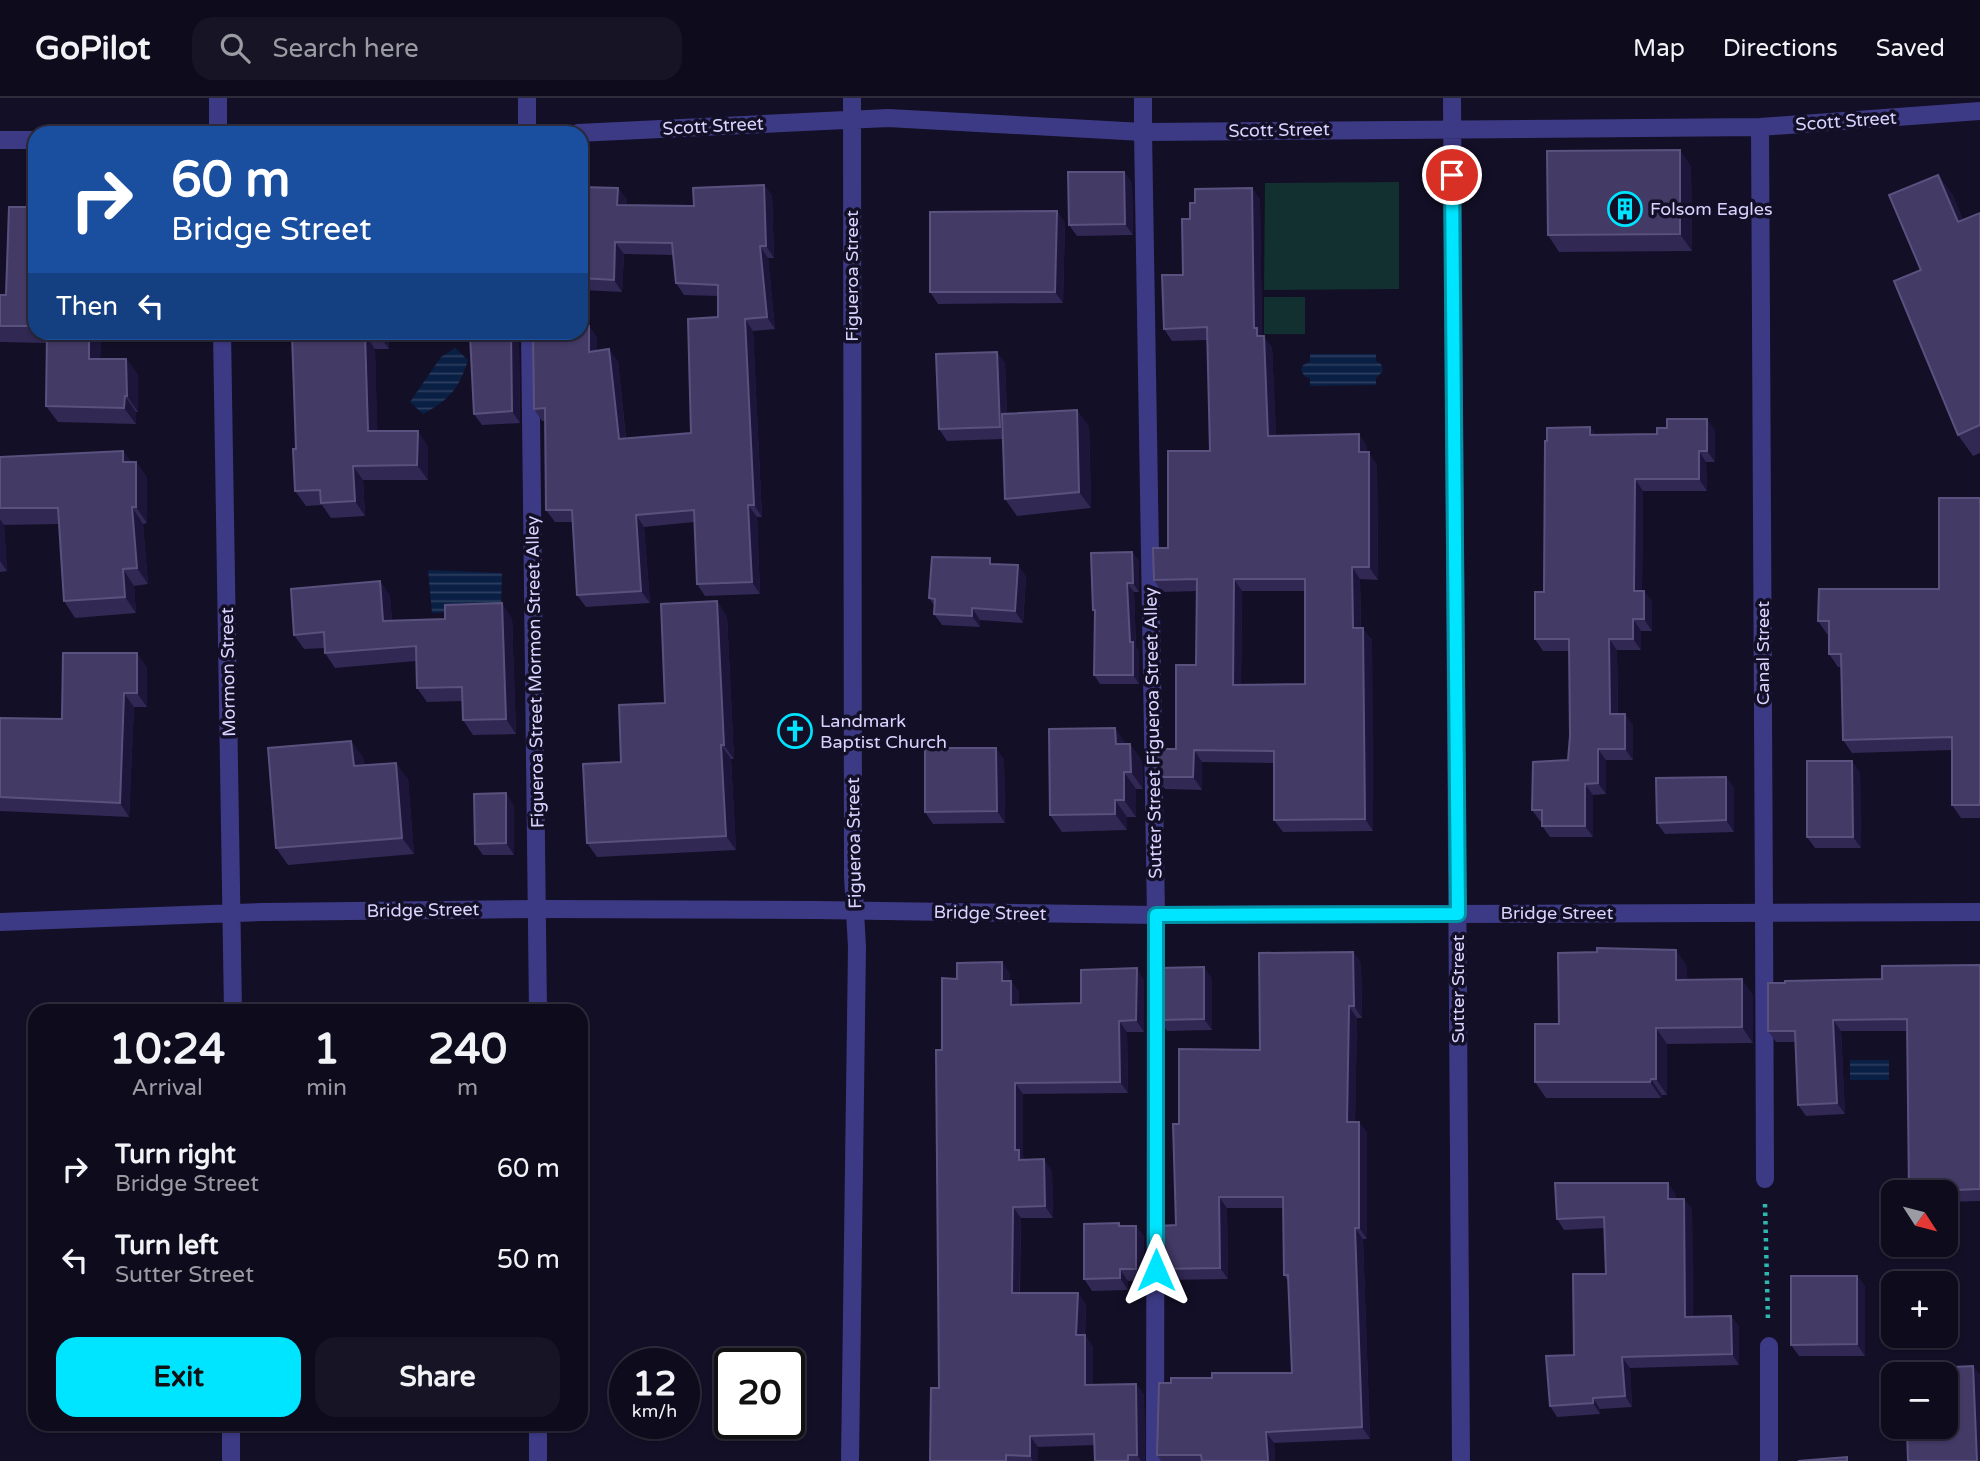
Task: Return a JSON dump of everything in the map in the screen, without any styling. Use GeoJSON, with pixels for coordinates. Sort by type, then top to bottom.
{"type":"FeatureCollection","features":[{"type":"Feature","properties":{"kind":"street"},"geometry":{"type":"LineString","coordinates":[[218,98],[218,126]]}},
{"type":"Feature","properties":{"kind":"street"},"geometry":{"type":"LineString","coordinates":[[527,98],[527,126]]}},
{"type":"Feature","properties":{"kind":"street","name":"Figueroa Street"},"geometry":{"type":"LineString","coordinates":[[850,1461],[857,947],[854,912],[852,98]]}},
{"type":"Feature","properties":{"kind":"street","name":"Sutter Street Figueroa Street Alley"},"geometry":{"type":"LineString","coordinates":[[1143,98],[1156,915],[1155,1461]]}},
{"type":"Feature","properties":{"kind":"street","name":"Sutter Street"},"geometry":{"type":"LineString","coordinates":[[1452,98],[1461,1461]]}},
{"type":"Feature","properties":{"kind":"street","name":"Scott Street"},"geometry":{"type":"LineString","coordinates":[[588,132],[888,118],[1143,132],[1760,127],[1980,111]]}},
{"type":"Feature","properties":{"kind":"street","name":"Canal Street"},"geometry":{"type":"LineString","coordinates":[[1760,127],[1765,1180]]}},
{"type":"Feature","properties":{"kind":"street"},"geometry":{"type":"LineString","coordinates":[[0,140],[28,140]]}},
{"type":"Feature","properties":{"kind":"street","name":"Mormon Street"},"geometry":{"type":"LineString","coordinates":[[222,340],[233,1004]]}},
{"type":"Feature","properties":{"kind":"street","name":"Figueroa Street Mormon Street Alley"},"geometry":{"type":"LineString","coordinates":[[530,340],[538,1004]]}},
{"type":"Feature","properties":{"kind":"street","name":"Bridge Street"},"geometry":{"type":"LineString","coordinates":[[0,922],[233,913],[538,909],[1156,915],[1980,912]]}},
{"type":"Feature","properties":{"kind":"street"},"geometry":{"type":"LineString","coordinates":[[1769,1346],[1769,1461]]}},
{"type":"Feature","properties":{"kind":"street"},"geometry":{"type":"LineString","coordinates":[[230,1461],[231,1431]]}},
{"type":"Feature","properties":{"kind":"street"},"geometry":{"type":"LineString","coordinates":[[538,1431],[538,1461]]}},
{"type":"Feature","properties":{"kind":"path"},"geometry":{"type":"LineString","coordinates":[[1765,1180],[1769,1346]]}},
{"type":"Feature","properties":{"kind":"green space"},"geometry":{"type":"Polygon","coordinates":[[[1399,182],[1399,289],[1264,290],[1265,183],[1399,182]]]}},
{"type":"Feature","properties":{"kind":"green space"},"geometry":{"type":"Polygon","coordinates":[[[1264,297],[1305,297],[1305,334],[1264,334],[1264,297]]]}},
{"type":"Feature","properties":{"kind":"water"},"geometry":{"type":"Polygon","coordinates":[[[455,348],[468,360],[461,379],[452,393],[423,414],[410,402],[441,357],[455,348]]]}},
{"type":"Feature","properties":{"kind":"water"},"geometry":{"type":"Polygon","coordinates":[[[1310,354],[1376,354],[1376,361],[1381,364],[1383,371],[1376,378],[1376,385],[1310,386],[1310,378],[1305,377],[1301,370],[1303,365],[1310,362],[1310,354]]]}},
{"type":"Feature","properties":{"kind":"water"},"geometry":{"type":"Polygon","coordinates":[[[428,570],[502,573],[501,609],[432,613],[428,570]]]}},
{"type":"Feature","properties":{"kind":"water"},"geometry":{"type":"Polygon","coordinates":[[[1850,1060],[1889,1060],[1889,1080],[1850,1080],[1850,1060]]]}},
{"type":"Feature","properties":{"kind":"building","name":"Folsom Eagles"},"geometry":{"type":"Polygon","coordinates":[[[1680,150],[1680,234],[1548,235],[1547,151],[1680,150]]]}},
{"type":"Feature","properties":{"kind":"building"},"geometry":{"type":"Polygon","coordinates":[[[1068,172],[1124,172],[1125,224],[1069,225],[1068,172]]]}},
{"type":"Feature","properties":{"kind":"building"},"geometry":{"type":"Polygon","coordinates":[[[1938,175],[1958,222],[1980,213],[1980,425],[1958,435],[1894,281],[1921,270],[1889,195],[1938,175]]]}},
{"type":"Feature","properties":{"kind":"building"},"geometry":{"type":"Polygon","coordinates":[[[764,185],[766,246],[760,246],[767,317],[745,319],[754,505],[748,505],[752,582],[697,584],[694,510],[636,515],[641,591],[577,595],[572,510],[546,510],[545,408],[534,409],[533,340],[588,340],[589,326],[589,352],[609,349],[619,439],[691,433],[688,319],[718,317],[718,285],[676,283],[672,243],[615,242],[614,280],[588,278],[588,187],[618,188],[617,205],[694,206],[693,188],[764,185]]]}},
{"type":"Feature","properties":{"kind":"building"},"geometry":{"type":"Polygon","coordinates":[[[1252,188],[1254,328],[1257,328],[1257,336],[1264,336],[1268,436],[1359,434],[1359,452],[1369,452],[1369,567],[1352,567],[1353,628],[1363,628],[1365,819],[1274,820],[1274,751],[1194,750],[1193,777],[1157,777],[1156,749],[1176,749],[1176,665],[1196,665],[1197,579],[1154,580],[1153,548],[1168,548],[1168,451],[1210,451],[1207,327],[1164,329],[1162,275],[1183,275],[1182,219],[1190,219],[1190,203],[1195,203],[1195,189],[1252,188]],[[1234,579],[1233,685],[1305,684],[1305,579],[1234,579]]]}},
{"type":"Feature","properties":{"kind":"building"},"geometry":{"type":"Polygon","coordinates":[[[9,207],[28,207],[28,326],[0,326],[0,295],[6,295],[9,207]]]}},
{"type":"Feature","properties":{"kind":"building"},"geometry":{"type":"Polygon","coordinates":[[[1057,211],[1055,292],[930,292],[930,212],[1057,211]]]}},
{"type":"Feature","properties":{"kind":"building"},"geometry":{"type":"Polygon","coordinates":[[[47,340],[89,340],[89,359],[126,359],[127,396],[124,408],[46,406],[47,340]]]}},
{"type":"Feature","properties":{"kind":"building"},"geometry":{"type":"Polygon","coordinates":[[[292,340],[365,340],[368,431],[418,431],[417,465],[353,466],[355,501],[321,503],[320,490],[295,491],[293,449],[296,449],[292,340]]]}},
{"type":"Feature","properties":{"kind":"building"},"geometry":{"type":"Polygon","coordinates":[[[470,340],[511,340],[512,411],[474,414],[470,340]]]}},
{"type":"Feature","properties":{"kind":"building"},"geometry":{"type":"Polygon","coordinates":[[[997,352],[1000,427],[939,429],[936,354],[997,352]]]}},
{"type":"Feature","properties":{"kind":"building"},"geometry":{"type":"Polygon","coordinates":[[[1077,410],[1079,492],[1005,499],[1002,414],[1077,410]]]}},
{"type":"Feature","properties":{"kind":"building"},"geometry":{"type":"Polygon","coordinates":[[[1667,419],[1707,419],[1707,451],[1699,451],[1699,479],[1635,479],[1634,591],[1644,591],[1644,619],[1633,619],[1633,639],[1609,639],[1610,714],[1625,714],[1625,749],[1598,749],[1598,783],[1585,784],[1585,826],[1542,826],[1542,810],[1532,810],[1533,762],[1568,760],[1570,736],[1569,639],[1535,639],[1535,592],[1544,592],[1547,428],[1590,427],[1590,435],[1657,434],[1657,428],[1667,428],[1667,419]]]}},
{"type":"Feature","properties":{"kind":"building"},"geometry":{"type":"Polygon","coordinates":[[[123,451],[123,462],[136,462],[136,507],[132,507],[137,568],[123,569],[125,597],[64,601],[58,508],[0,508],[0,457],[123,451]]]}},
{"type":"Feature","properties":{"kind":"building"},"geometry":{"type":"Polygon","coordinates":[[[1939,498],[1980,498],[1980,805],[1952,805],[1952,737],[1843,740],[1841,654],[1829,654],[1829,621],[1818,621],[1819,589],[1939,589],[1939,498]]]}},
{"type":"Feature","properties":{"kind":"building"},"geometry":{"type":"Polygon","coordinates":[[[1132,552],[1133,583],[1127,583],[1130,642],[1133,642],[1133,675],[1094,675],[1095,610],[1091,553],[1132,552]]]}},
{"type":"Feature","properties":{"kind":"building"},"geometry":{"type":"Polygon","coordinates":[[[932,557],[990,558],[990,564],[1018,565],[1015,611],[972,608],[972,616],[934,614],[935,599],[929,598],[932,557]]]}},
{"type":"Feature","properties":{"kind":"building"},"geometry":{"type":"Polygon","coordinates":[[[380,581],[383,621],[445,619],[445,605],[502,603],[506,719],[463,720],[462,687],[417,688],[416,646],[325,653],[324,632],[294,635],[291,589],[380,581]]]}},
{"type":"Feature","properties":{"kind":"building"},"geometry":{"type":"Polygon","coordinates":[[[717,601],[726,836],[587,843],[583,764],[621,762],[619,705],[665,703],[661,604],[717,601]]]}},
{"type":"Feature","properties":{"kind":"building"},"geometry":{"type":"Polygon","coordinates":[[[63,653],[137,653],[137,693],[124,693],[120,803],[0,797],[0,718],[62,719],[63,653]]]}},
{"type":"Feature","properties":{"kind":"building"},"geometry":{"type":"Polygon","coordinates":[[[1115,728],[1116,744],[1130,744],[1131,772],[1124,772],[1124,800],[1115,800],[1115,814],[1050,815],[1049,729],[1115,728]]]}},
{"type":"Feature","properties":{"kind":"building"},"geometry":{"type":"Polygon","coordinates":[[[351,741],[354,766],[396,763],[402,838],[276,848],[268,748],[351,741]]]}},
{"type":"Feature","properties":{"kind":"building"},"geometry":{"type":"Polygon","coordinates":[[[925,748],[996,748],[997,811],[925,812],[925,748]]]}},
{"type":"Feature","properties":{"kind":"building"},"geometry":{"type":"Polygon","coordinates":[[[1807,761],[1852,761],[1853,837],[1807,837],[1807,761]]]}},
{"type":"Feature","properties":{"kind":"building"},"geometry":{"type":"Polygon","coordinates":[[[1726,777],[1726,820],[1657,823],[1656,778],[1726,777]]]}},
{"type":"Feature","properties":{"kind":"building"},"geometry":{"type":"Polygon","coordinates":[[[506,793],[506,843],[475,844],[474,794],[506,793]]]}},
{"type":"Feature","properties":{"kind":"building"},"geometry":{"type":"Polygon","coordinates":[[[1597,948],[1676,950],[1676,980],[1742,979],[1742,1027],[1656,1028],[1656,1079],[1651,1079],[1650,1082],[1535,1082],[1535,1024],[1559,1024],[1558,953],[1597,952],[1597,948]]]}},
{"type":"Feature","properties":{"kind":"building"},"geometry":{"type":"Polygon","coordinates":[[[1353,952],[1354,1006],[1349,1006],[1347,1122],[1359,1122],[1359,1228],[1355,1228],[1362,1427],[1266,1432],[1268,1461],[1202,1461],[1201,1455],[1157,1455],[1159,1383],[1171,1383],[1171,1378],[1212,1378],[1212,1373],[1292,1373],[1288,1275],[1284,1275],[1283,1197],[1219,1197],[1220,1268],[1159,1269],[1159,1226],[1176,1225],[1173,1124],[1179,1124],[1179,1049],[1260,1050],[1259,953],[1353,952]]]}},
{"type":"Feature","properties":{"kind":"building"},"geometry":{"type":"Polygon","coordinates":[[[1002,962],[1002,981],[1011,981],[1011,1005],[1081,1003],[1081,970],[1137,968],[1136,1020],[1119,1021],[1120,1082],[1015,1083],[1015,1150],[1019,1150],[1019,1160],[1044,1159],[1045,1206],[1013,1207],[1012,1293],[1078,1293],[1076,1335],[1085,1335],[1085,1385],[1136,1384],[1137,1455],[1128,1455],[1128,1461],[1095,1461],[1094,1434],[1030,1436],[1030,1456],[1006,1455],[1006,1461],[930,1461],[931,1388],[939,1388],[936,1050],[942,1050],[942,978],[957,979],[957,963],[1002,962]]]}},
{"type":"Feature","properties":{"kind":"building"},"geometry":{"type":"Polygon","coordinates":[[[1980,965],[1980,1189],[1958,1190],[1958,1180],[1909,1180],[1907,1019],[1833,1020],[1837,1103],[1798,1105],[1795,1031],[1768,1031],[1768,983],[1882,979],[1882,966],[1980,965]]]}},
{"type":"Feature","properties":{"kind":"building"},"geometry":{"type":"Polygon","coordinates":[[[1204,967],[1204,1019],[1159,1020],[1159,968],[1204,967]]]}},
{"type":"Feature","properties":{"kind":"building"},"geometry":{"type":"Polygon","coordinates":[[[1555,1183],[1668,1183],[1668,1199],[1684,1199],[1685,1317],[1731,1316],[1732,1354],[1622,1357],[1625,1396],[1593,1398],[1593,1403],[1550,1406],[1546,1356],[1574,1355],[1573,1274],[1606,1274],[1604,1217],[1557,1219],[1555,1183]]]}},
{"type":"Feature","properties":{"kind":"building"},"geometry":{"type":"Polygon","coordinates":[[[1119,1223],[1119,1226],[1136,1226],[1136,1269],[1120,1269],[1120,1278],[1084,1279],[1084,1224],[1119,1223]]]}},
{"type":"Feature","properties":{"kind":"building"},"geometry":{"type":"Polygon","coordinates":[[[1791,1276],[1857,1276],[1857,1344],[1791,1345],[1791,1276]]]}},
{"type":"Feature","properties":{"kind":"building"},"geometry":{"type":"Polygon","coordinates":[[[1973,1366],[1977,1461],[1908,1461],[1907,1439],[1958,1439],[1958,1367],[1973,1366]]]}},
{"type":"Feature","properties":{"kind":"building"},"geometry":{"type":"Polygon","coordinates":[[[1847,1457],[1847,1461],[1798,1461],[1847,1457]]]}},
{"type":"Feature","properties":{"kind":"place","name":"Folsom Eagles"},"geometry":{"type":"Point","coordinates":[1625,209]}},
{"type":"Feature","properties":{"kind":"place","name":"Landmark Baptist Church"},"geometry":{"type":"Point","coordinates":[795,731]}},
{"type":"Feature","properties":{"kind":"route"},"geometry":{"type":"LineString","coordinates":[[1156,1270],[1156,915],[1458,914],[1452,175]]}}]}
